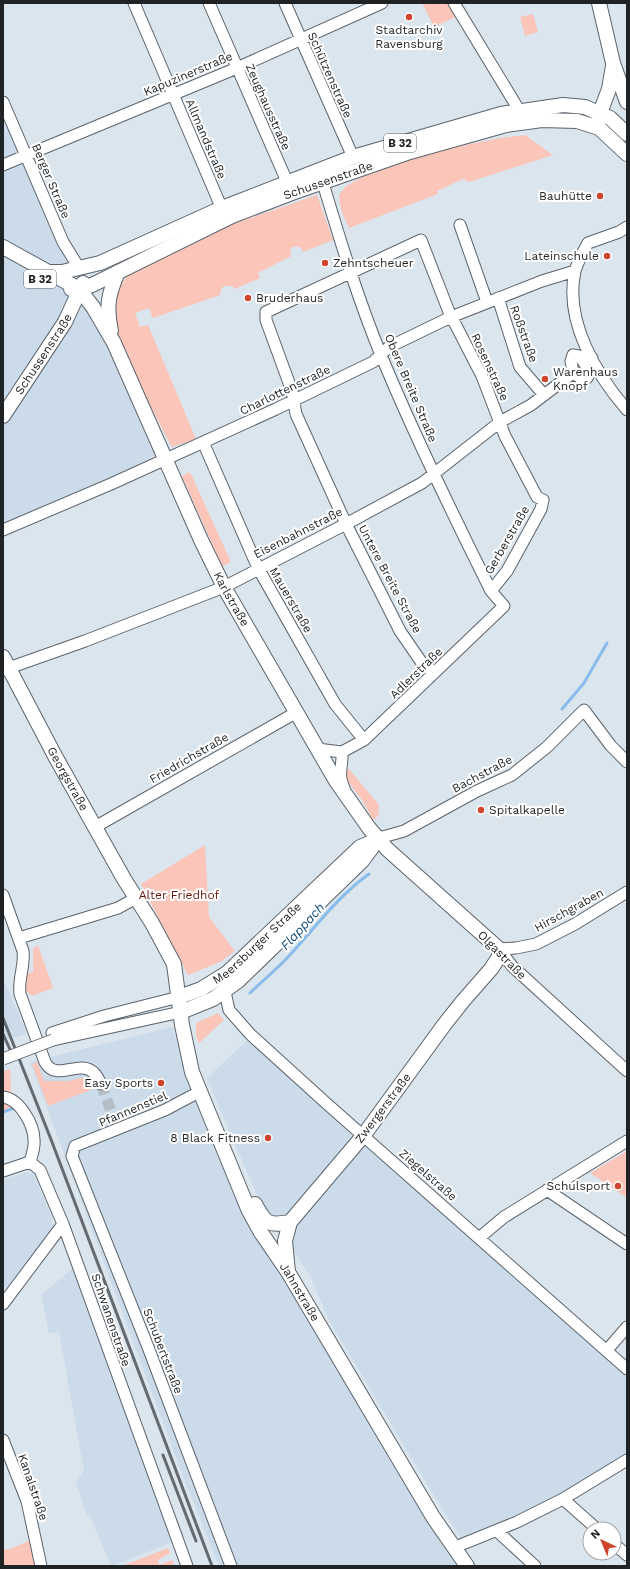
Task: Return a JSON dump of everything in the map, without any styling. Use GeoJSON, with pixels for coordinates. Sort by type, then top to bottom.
{"type":"FeatureCollection","features":[{"type":"Feature","properties":{"kind":"main road"},"geometry":{"type":"LineString","coordinates":[[599,3],[613,63],[626,98],[618,108],[605,115]]}},
{"type":"Feature","properties":{"kind":"main road"},"geometry":{"type":"LineString","coordinates":[[599,128],[605,115],[613,63]]}},
{"type":"Feature","properties":{"kind":"main road","name":"Schussenstraße"},"geometry":{"type":"LineString","coordinates":[[46,272],[62,272],[100,263],[224,214],[352,154],[519,110],[563,104],[585,107],[605,115],[627,134]]}},
{"type":"Feature","properties":{"kind":"main road","name":"Schussenstraße"},"geometry":{"type":"LineString","coordinates":[[79,289],[99,282],[224,214],[324,182],[410,152],[506,124],[542,120],[577,121],[599,128],[627,154]]}},
{"type":"Feature","properties":{"kind":"main road","name":"B 32"},"geometry":{"type":"LineString","coordinates":[[3,247],[46,272]]}},
{"type":"Feature","properties":{"kind":"main road","name":"B 32"},"geometry":{"type":"LineString","coordinates":[[3,259],[56,287],[79,289]]}},
{"type":"Feature","properties":{"kind":"main road","name":"Schussenstraße"},"geometry":{"type":"LineString","coordinates":[[3,416],[65,322],[79,289],[100,263]]}},
{"type":"Feature","properties":{"kind":"main road"},"geometry":{"type":"LineString","coordinates":[[46,272],[79,289]]}},
{"type":"Feature","properties":{"kind":"main road","name":"Karlstraße"},"geometry":{"type":"LineString","coordinates":[[114,343],[107,312],[111,287],[118,272]]}},
{"type":"Feature","properties":{"kind":"main road","name":"Karlstraße"},"geometry":{"type":"LineString","coordinates":[[79,289],[93,307],[114,343],[201,540],[224,587],[336,781],[353,806],[379,838]]}},
{"type":"Feature","properties":{"kind":"main road","name":"Georgstraße"},"geometry":{"type":"LineString","coordinates":[[4,667],[136,898],[152,923],[174,964],[179,997]]}},
{"type":"Feature","properties":{"kind":"main road","name":"Olgastraße"},"geometry":{"type":"LineString","coordinates":[[379,838],[415,876],[499,949]]}},
{"type":"Feature","properties":{"kind":"main road","name":"Meersburger Straße"},"geometry":{"type":"LineString","coordinates":[[181,1012],[225,992],[362,861],[379,838]]}},
{"type":"Feature","properties":{"kind":"main road","name":"Meersburger Straße"},"geometry":{"type":"LineString","coordinates":[[179,997],[201,989],[227,973],[360,847],[379,838]]}},
{"type":"Feature","properties":{"kind":"main road","name":"Zwergerstraße"},"geometry":{"type":"LineString","coordinates":[[288,1272],[285,1242],[290,1222],[363,1136],[451,1016],[491,969],[499,957],[499,949]]}},
{"type":"Feature","properties":{"kind":"main road","name":"Jahnstraße"},"geometry":{"type":"LineString","coordinates":[[179,997],[192,1072],[233,1172],[260,1231],[288,1272],[433,1517],[453,1548],[467,1566]]}},
{"type":"Feature","properties":{"kind":"main road"},"geometry":{"type":"LineString","coordinates":[[233,1172],[245,1186],[265,1220],[274,1225],[290,1222]]}},
{"type":"Feature","properties":{"kind":"street","name":"Allmandstraße"},"geometry":{"type":"LineString","coordinates":[[134,3],[224,214]]}},
{"type":"Feature","properties":{"kind":"street","name":"Zeughausstraße"},"geometry":{"type":"LineString","coordinates":[[209,3],[236,68],[285,177]]}},
{"type":"Feature","properties":{"kind":"street","name":"Schützenstraße"},"geometry":{"type":"LineString","coordinates":[[285,3],[300,40],[352,154]]}},
{"type":"Feature","properties":{"kind":"street","name":"Kapuzinerstraße"},"geometry":{"type":"LineString","coordinates":[[3,165],[173,95],[382,3]]}},
{"type":"Feature","properties":{"kind":"street"},"geometry":{"type":"LineString","coordinates":[[454,3],[519,110]]}},
{"type":"Feature","properties":{"kind":"street","name":"Berger Straße"},"geometry":{"type":"LineString","coordinates":[[3,102],[63,242],[79,268]]}},
{"type":"Feature","properties":{"kind":"street"},"geometry":{"type":"LineString","coordinates":[[310,175],[324,182]]}},
{"type":"Feature","properties":{"kind":"street","name":"Obere Breite Straße"},"geometry":{"type":"LineString","coordinates":[[324,182],[352,272],[380,353],[434,475],[491,591],[504,606]]}},
{"type":"Feature","properties":{"kind":"street"},"geometry":{"type":"LineString","coordinates":[[460,225],[487,302]]}},
{"type":"Feature","properties":{"kind":"street"},"geometry":{"type":"LineString","coordinates":[[627,227],[620,232],[588,243],[575,271],[574,297],[576,317],[589,361],[627,410]]}},
{"type":"Feature","properties":{"kind":"street","name":"Rosenstraße"},"geometry":{"type":"LineString","coordinates":[[352,272],[421,240],[451,317],[482,376],[505,436],[537,497],[543,500]]}},
{"type":"Feature","properties":{"kind":"street","name":"Charlottenstraße"},"geometry":{"type":"LineString","coordinates":[[3,530],[166,460],[294,401],[373,362],[380,353],[389,347],[451,317],[542,281],[575,271]]}},
{"type":"Feature","properties":{"kind":"street","name":"Untere Breite Straße"},"geometry":{"type":"LineString","coordinates":[[352,272],[266,312],[266,320],[294,401],[296,414],[346,524],[400,630],[422,663],[434,673]]}},
{"type":"Feature","properties":{"kind":"street","name":"Roßstraße"},"geometry":{"type":"LineString","coordinates":[[498,298],[520,367],[544,395]]}},
{"type":"Feature","properties":{"kind":"street","name":"Eisenbahnstraße"},"geometry":{"type":"LineString","coordinates":[[4,667],[224,587],[258,568],[346,524],[422,483],[500,422],[531,405],[573,373],[571,361],[573,355],[589,361]]}},
{"type":"Feature","properties":{"kind":"street","name":"Mauerstraße"},"geometry":{"type":"LineString","coordinates":[[203,442],[258,568],[335,704],[364,740]]}},
{"type":"Feature","properties":{"kind":"street","name":"Gerberstraße"},"geometry":{"type":"LineString","coordinates":[[491,591],[506,572],[541,509],[543,500]]}},
{"type":"Feature","properties":{"kind":"street","name":"Adlerstraße"},"geometry":{"type":"LineString","coordinates":[[342,752],[364,740],[504,606]]}},
{"type":"Feature","properties":{"kind":"street","name":"Bachstraße"},"geometry":{"type":"LineString","coordinates":[[379,838],[404,831],[512,775],[547,747],[584,710],[611,746],[627,762]]}},
{"type":"Feature","properties":{"kind":"street","name":"Friedrichstraße"},"geometry":{"type":"LineString","coordinates":[[95,827],[297,712]]}},
{"type":"Feature","properties":{"kind":"street"},"geometry":{"type":"LineString","coordinates":[[317,749],[342,752],[343,762],[340,771],[340,780],[353,806]]}},
{"type":"Feature","properties":{"kind":"street","name":"Hirschgraben"},"geometry":{"type":"LineString","coordinates":[[499,949],[516,948],[536,944],[575,924],[627,892]]}},
{"type":"Feature","properties":{"kind":"street"},"geometry":{"type":"LineString","coordinates":[[3,895],[19,938],[24,958],[19,984],[20,994],[48,1068],[54,1071],[85,1067],[94,1073],[100,1084]]}},
{"type":"Feature","properties":{"kind":"street"},"geometry":{"type":"LineString","coordinates":[[19,938],[118,908],[136,898]]}},
{"type":"Feature","properties":{"kind":"street","name":"Olgastraße"},"geometry":{"type":"LineString","coordinates":[[499,949],[512,966],[627,1071]]}},
{"type":"Feature","properties":{"kind":"street","name":"Ziegelstraße"},"geometry":{"type":"LineString","coordinates":[[225,992],[229,1010],[250,1034],[363,1136],[627,1368]]}},
{"type":"Feature","properties":{"kind":"street","name":"Meersburger Straße"},"geometry":{"type":"LineString","coordinates":[[3,1059],[104,1016],[179,997]]}},
{"type":"Feature","properties":{"kind":"street","name":"Meersburger Straße"},"geometry":{"type":"LineString","coordinates":[[52,1037],[181,1012]]}},
{"type":"Feature","properties":{"kind":"street","name":"Pfannenstiel"},"geometry":{"type":"LineString","coordinates":[[75,1146],[117,1126],[165,1110],[199,1092]]}},
{"type":"Feature","properties":{"kind":"street"},"geometry":{"type":"LineString","coordinates":[[3,1097],[20,1106],[26,1116],[34,1139],[30,1162],[3,1171]]}},
{"type":"Feature","properties":{"kind":"street"},"geometry":{"type":"LineString","coordinates":[[479,1238],[504,1217],[627,1141]]}},
{"type":"Feature","properties":{"kind":"street","name":"Schubertstraße"},"geometry":{"type":"LineString","coordinates":[[75,1146],[72,1156],[148,1347],[231,1566]]}},
{"type":"Feature","properties":{"kind":"street","name":"Schwanenstraße"},"geometry":{"type":"LineString","coordinates":[[30,1162],[40,1170],[63,1224],[187,1566]]}},
{"type":"Feature","properties":{"kind":"street"},"geometry":{"type":"LineString","coordinates":[[547,1190],[627,1244]]}},
{"type":"Feature","properties":{"kind":"street"},"geometry":{"type":"LineString","coordinates":[[3,1304],[63,1224]]}},
{"type":"Feature","properties":{"kind":"street"},"geometry":{"type":"LineString","coordinates":[[607,1350],[627,1327]]}},
{"type":"Feature","properties":{"kind":"street","name":"Kanalstraße"},"geometry":{"type":"LineString","coordinates":[[3,1440],[27,1501],[41,1566]]}},
{"type":"Feature","properties":{"kind":"street"},"geometry":{"type":"LineString","coordinates":[[453,1548],[497,1531],[562,1498],[627,1460]]}},
{"type":"Feature","properties":{"kind":"street"},"geometry":{"type":"LineString","coordinates":[[562,1498],[588,1521]]}},
{"type":"Feature","properties":{"kind":"street"},"geometry":{"type":"LineString","coordinates":[[497,1531],[536,1566]]}},
{"type":"Feature","properties":{"kind":"shaded area"},"geometry":{"type":"Polygon","coordinates":[[[3,109],[21,155],[155,455],[142,465],[3,524],[3,109]]]}},
{"type":"Feature","properties":{"kind":"shaded area"},"geometry":{"type":"Polygon","coordinates":[[[3,978],[27,1034],[3,1040],[3,978]]]}},
{"type":"Feature","properties":{"kind":"shaded area"},"geometry":{"type":"Polygon","coordinates":[[[172,1027],[197,1097],[239,1201],[393,1466],[457,1566],[219,1566],[182,1474],[30,1062],[172,1027]]]}},
{"type":"Feature","properties":{"kind":"shaded area"},"geometry":{"type":"Polygon","coordinates":[[[247,1040],[365,1147],[627,1370],[627,1459],[607,1472],[464,1543],[425,1481],[329,1320],[311,1278],[255,1191],[207,1078],[247,1040]]]}},
{"type":"Feature","properties":{"kind":"shaded area"},"geometry":{"type":"Polygon","coordinates":[[[28,1172],[34,1175],[52,1217],[52,1231],[8,1291],[3,1285],[3,1180],[28,1172]]]}},
{"type":"Feature","properties":{"kind":"shaded area"},"geometry":{"type":"Polygon","coordinates":[[[73,1268],[185,1537],[113,1566],[111,1566],[90,1515],[87,1516],[76,1482],[84,1471],[59,1332],[49,1333],[41,1295],[73,1268]]]}},
{"type":"Feature","properties":{"kind":"green space"},"geometry":{"type":"Polygon","coordinates":[[[422,3],[450,3],[457,16],[434,27],[422,3]]]}},
{"type":"Feature","properties":{"kind":"green space"},"geometry":{"type":"Polygon","coordinates":[[[533,14],[538,32],[525,36],[520,17],[533,14]]]}},
{"type":"Feature","properties":{"kind":"green space"},"geometry":{"type":"Polygon","coordinates":[[[525,135],[553,155],[469,182],[463,179],[437,191],[438,194],[349,228],[341,210],[339,195],[346,186],[364,176],[431,152],[500,138],[525,135]]]}},
{"type":"Feature","properties":{"kind":"green space"},"geometry":{"type":"Polygon","coordinates":[[[317,195],[333,240],[303,252],[300,247],[293,247],[290,250],[291,256],[258,273],[260,278],[235,289],[232,286],[224,286],[221,289],[220,295],[153,318],[149,308],[135,313],[140,327],[148,325],[196,439],[172,447],[127,358],[120,339],[115,322],[114,310],[118,292],[122,284],[127,276],[233,224],[317,195]]]}},
{"type":"Feature","properties":{"kind":"green space"},"geometry":{"type":"Polygon","coordinates":[[[190,472],[231,562],[222,566],[182,476],[190,472]]]}},
{"type":"Feature","properties":{"kind":"green space"},"geometry":{"type":"Polygon","coordinates":[[[345,768],[349,769],[379,805],[378,816],[373,820],[362,800],[347,780],[345,768]]]}},
{"type":"Feature","properties":{"kind":"green space","name":"Alter Friedhof"},"geometry":{"type":"Polygon","coordinates":[[[205,845],[209,917],[235,951],[220,962],[188,975],[141,884],[205,845]]]}},
{"type":"Feature","properties":{"kind":"green space"},"geometry":{"type":"Polygon","coordinates":[[[38,945],[53,988],[32,996],[26,991],[27,974],[33,972],[33,949],[38,945]]]}},
{"type":"Feature","properties":{"kind":"green space"},"geometry":{"type":"Polygon","coordinates":[[[218,1013],[224,1020],[199,1043],[196,1036],[196,1023],[218,1013]]]}},
{"type":"Feature","properties":{"kind":"green space"},"geometry":{"type":"Polygon","coordinates":[[[37,1062],[44,1081],[68,1081],[82,1078],[90,1086],[91,1090],[48,1106],[32,1064],[37,1062]]]}},
{"type":"Feature","properties":{"kind":"green space"},"geometry":{"type":"Polygon","coordinates":[[[10,1069],[12,1107],[3,1111],[3,1072],[10,1069]]]}},
{"type":"Feature","properties":{"kind":"green space","name":"Schulsport"},"geometry":{"type":"Polygon","coordinates":[[[627,1151],[627,1198],[590,1173],[627,1151]]]}},
{"type":"Feature","properties":{"kind":"green space"},"geometry":{"type":"Polygon","coordinates":[[[31,1540],[37,1566],[3,1566],[3,1550],[10,1549],[31,1540]]]}},
{"type":"Feature","properties":{"kind":"green space"},"geometry":{"type":"Polygon","coordinates":[[[168,1548],[170,1553],[158,1560],[159,1565],[172,1560],[175,1566],[122,1566],[168,1548]]]}},
{"type":"Feature","properties":{"kind":"waterway","name":"Flappach"},"geometry":{"type":"LineString","coordinates":[[562,709],[584,683],[607,643]]}},
{"type":"Feature","properties":{"kind":"waterway","name":"Flappach"},"geometry":{"type":"LineString","coordinates":[[250,993],[288,957],[347,892],[369,874]]}},
{"type":"Feature","properties":{"kind":"waterway","name":"Flappach"},"geometry":{"type":"LineString","coordinates":[[3,1112],[14,1108]]}},
{"type":"Feature","properties":{"kind":"tunnel"},"geometry":{"type":"LineString","coordinates":[[101,1084],[115,1122]]}},
{"type":"Feature","properties":{"kind":"railway"},"geometry":{"type":"LineString","coordinates":[[3,1018],[52,1142],[212,1566]]}},
{"type":"Feature","properties":{"kind":"railway"},"geometry":{"type":"LineString","coordinates":[[3,1034],[13,1056]]}},
{"type":"Feature","properties":{"kind":"railway"},"geometry":{"type":"LineString","coordinates":[[163,1455],[196,1541]]}},
{"type":"Feature","properties":{"kind":"place","name":"Stadtarchiv Ravensburg"},"geometry":{"type":"Point","coordinates":[409,17]}},
{"type":"Feature","properties":{"kind":"place","name":"Bauhütte"},"geometry":{"type":"Point","coordinates":[600,196]}},
{"type":"Feature","properties":{"kind":"place","name":"Lateinschule"},"geometry":{"type":"Point","coordinates":[607,256]}},
{"type":"Feature","properties":{"kind":"place","name":"Zehntscheuer"},"geometry":{"type":"Point","coordinates":[325,263]}},
{"type":"Feature","properties":{"kind":"place","name":"Bruderhaus"},"geometry":{"type":"Point","coordinates":[248,298]}},
{"type":"Feature","properties":{"kind":"place","name":"Warenhaus Knopf"},"geometry":{"type":"Point","coordinates":[545,379]}},
{"type":"Feature","properties":{"kind":"place","name":"Spitalkapelle"},"geometry":{"type":"Point","coordinates":[481,810]}},
{"type":"Feature","properties":{"kind":"place","name":"Easy Sports"},"geometry":{"type":"Point","coordinates":[161,1083]}},
{"type":"Feature","properties":{"kind":"place","name":"8 Black Fitness"},"geometry":{"type":"Point","coordinates":[268,1138]}},
{"type":"Feature","properties":{"kind":"place","name":"Schulsport"},"geometry":{"type":"Point","coordinates":[618,1186]}}]}
